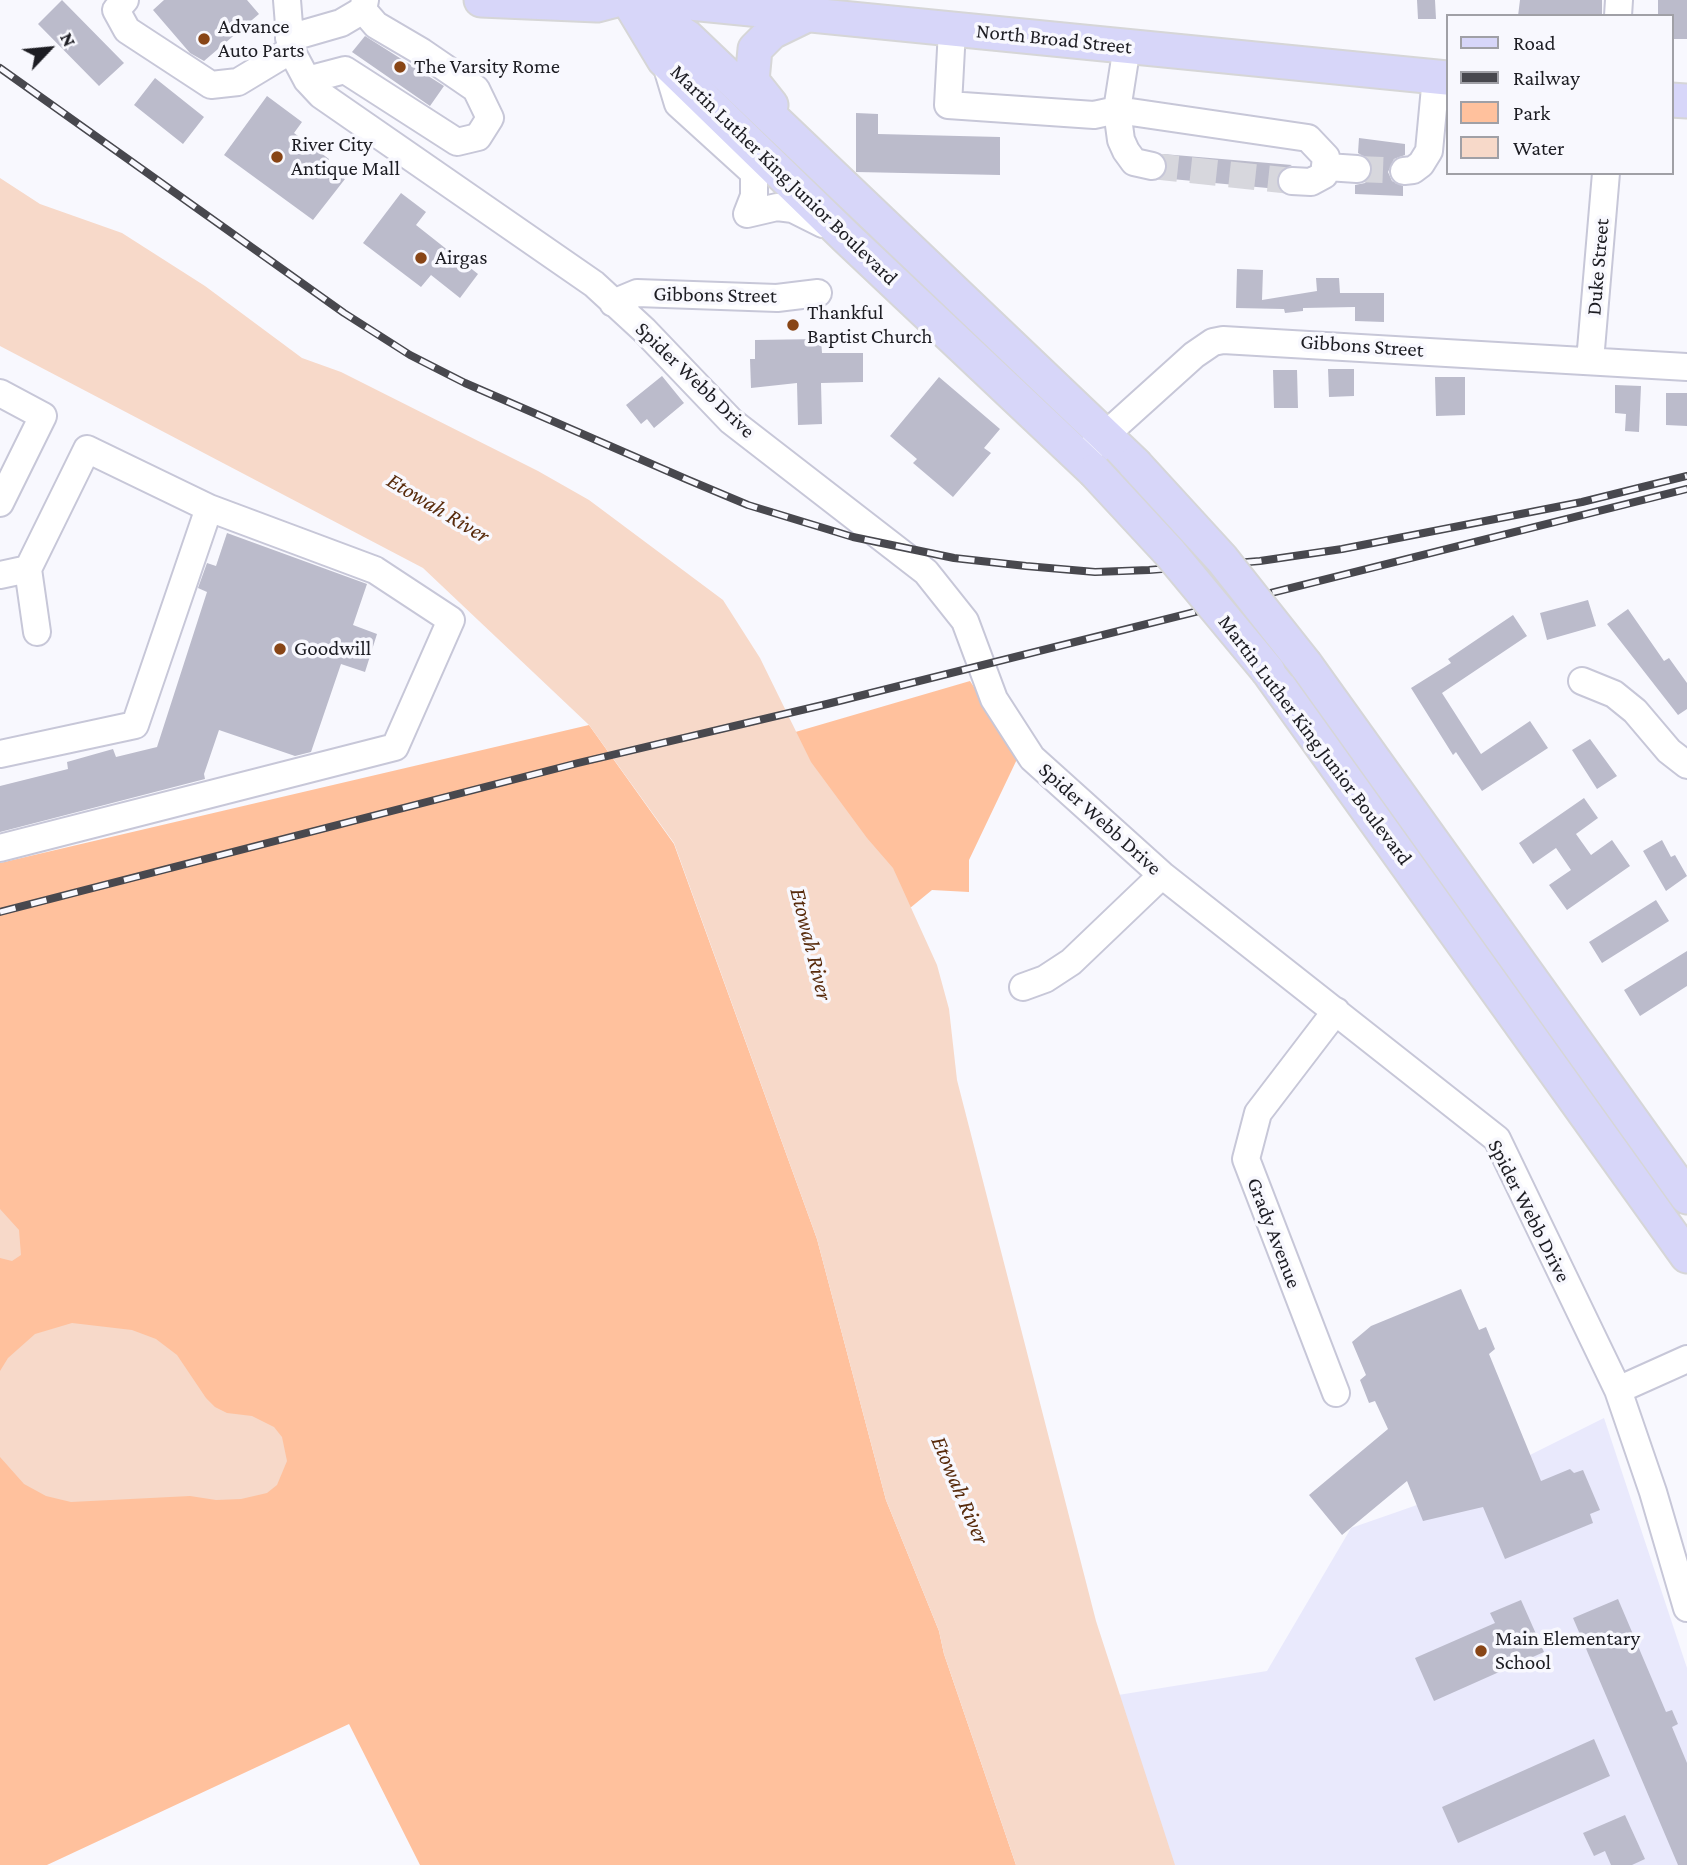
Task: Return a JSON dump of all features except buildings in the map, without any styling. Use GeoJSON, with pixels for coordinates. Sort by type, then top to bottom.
{"type":"FeatureCollection","features":[{"type":"Feature","properties":{"kind":"main road"},"geometry":{"type":"LineString","coordinates":[[481,0],[597,5],[616,0]]}},
{"type":"Feature","properties":{"kind":"main road","name":"Martin Luther King Junior Boulevard"},"geometry":{"type":"LineString","coordinates":[[629,0],[664,60],[847,239],[1087,464],[1170,553],[1268,671],[1687,1255]]}},
{"type":"Feature","properties":{"kind":"main road","name":"Martin Luther King Junior Boulevard"},"geometry":{"type":"LineString","coordinates":[[629,0],[687,37],[1106,435],[1222,559],[1306,665],[1687,1197]]}},
{"type":"Feature","properties":{"kind":"main road","name":"North Broad Street"},"geometry":{"type":"LineString","coordinates":[[660,0],[1441,77]]}},
{"type":"Feature","properties":{"kind":"main road"},"geometry":{"type":"LineString","coordinates":[[807,15],[772,32],[760,42],[752,62],[752,81],[775,110],[843,172],[905,246]]}},
{"type":"Feature","properties":{"kind":"street"},"geometry":{"type":"LineString","coordinates":[[125,0],[116,10],[127,30],[211,85],[238,82],[290,44],[341,23],[364,5],[376,25],[476,89],[491,118],[478,137],[457,142],[345,70],[307,80]]}},
{"type":"Feature","properties":{"kind":"street","name":"Spider Webb Drive"},"geometry":{"type":"LineString","coordinates":[[286,0],[290,44],[307,80],[346,114],[500,217],[594,284],[644,330],[731,421],[926,572],[965,621],[994,699],[1032,758],[1162,875],[1497,1139],[1618,1390],[1661,1516],[1687,1608]]}},
{"type":"Feature","properties":{"kind":"street"},"geometry":{"type":"LineString","coordinates":[[952,30],[948,105],[1094,115],[1117,110],[1308,138],[1326,157],[1327,167],[1319,179],[1311,182],[1292,181]]}},
{"type":"Feature","properties":{"kind":"street"},"geometry":{"type":"LineString","coordinates":[[1127,47],[1117,110],[1121,140],[1134,162],[1152,166]]}},
{"type":"Feature","properties":{"kind":"street"},"geometry":{"type":"LineString","coordinates":[[664,60],[678,104],[754,173],[754,196],[747,214],[777,207],[793,209],[847,239]]}},
{"type":"Feature","properties":{"kind":"street"},"geometry":{"type":"LineString","coordinates":[[1404,172],[1421,164],[1429,151],[1441,77]]}},
{"type":"Feature","properties":{"kind":"street"},"geometry":{"type":"LineString","coordinates":[[1327,167],[1357,169]]}},
{"type":"Feature","properties":{"kind":"street","name":"Duke Street"},"geometry":{"type":"LineString","coordinates":[[1590,361],[1605,175]]}},
{"type":"Feature","properties":{"kind":"street","name":"Gibbons Street"},"geometry":{"type":"LineString","coordinates":[[613,303],[637,293],[777,298],[818,293]]}},
{"type":"Feature","properties":{"kind":"street","name":"Gibbons Street"},"geometry":{"type":"LineString","coordinates":[[1087,464],[1106,435],[1194,355],[1223,340],[1687,367]]}},
{"type":"Feature","properties":{"kind":"street"},"geometry":{"type":"LineString","coordinates":[[0,393],[43,416],[0,503]]}},
{"type":"Feature","properties":{"kind":"street"},"geometry":{"type":"LineString","coordinates":[[0,848],[395,747],[451,620],[375,570],[209,508],[87,449],[28,569],[37,632]]}},
{"type":"Feature","properties":{"kind":"street"},"geometry":{"type":"LineString","coordinates":[[0,754],[135,725],[209,508]]}},
{"type":"Feature","properties":{"kind":"street"},"geometry":{"type":"LineString","coordinates":[[0,575],[28,569]]}},
{"type":"Feature","properties":{"kind":"street"},"geometry":{"type":"LineString","coordinates":[[1581,681],[1614,694],[1635,711],[1669,751],[1687,765]]}},
{"type":"Feature","properties":{"kind":"street"},"geometry":{"type":"LineString","coordinates":[[1023,987],[1045,979],[1071,962],[1162,875]]}},
{"type":"Feature","properties":{"kind":"street","name":"Grady Avenue"},"geometry":{"type":"LineString","coordinates":[[1336,1011],[1258,1113],[1246,1159],[1336,1393]]}},
{"type":"Feature","properties":{"kind":"street"},"geometry":{"type":"LineString","coordinates":[[1618,1390],[1687,1359]]}},
{"type":"Feature","properties":{"kind":"shaded area","name":"Main Elementary School"},"geometry":{"type":"Polygon","coordinates":[[[1604,1418],[1687,1668],[1687,1865],[1092,1865],[1019,1711],[1267,1671],[1351,1528],[1460,1490],[1604,1418]]]}},
{"type":"Feature","properties":{"kind":"green space"},"geometry":{"type":"Polygon","coordinates":[[[970,681],[1019,755],[969,860],[969,892],[932,890],[904,913],[792,733],[970,681]]]}},
{"type":"Feature","properties":{"kind":"green space"},"geometry":{"type":"Polygon","coordinates":[[[589,725],[674,844],[817,1239],[886,1500],[939,1631],[944,1654],[1016,1865],[420,1865],[349,1724],[47,1865],[0,1865],[0,863],[589,725]]]}},
{"type":"Feature","properties":{"kind":"water","name":"Etowah River"},"geometry":{"type":"Polygon","coordinates":[[[0,178],[40,204],[122,233],[205,286],[302,358],[341,372],[538,471],[589,500],[723,600],[760,658],[811,762],[867,838],[893,868],[937,965],[949,1009],[957,1080],[1096,1621],[1175,1865],[1016,1865],[944,1654],[939,1631],[886,1500],[817,1239],[674,843],[589,725],[423,568],[0,346],[0,178]]]}},
{"type":"Feature","properties":{"kind":"water"},"geometry":{"type":"Polygon","coordinates":[[[0,1209],[19,1230],[21,1255],[12,1261],[0,1258],[0,1209]]]}},
{"type":"Feature","properties":{"kind":"water"},"geometry":{"type":"Polygon","coordinates":[[[72,1323],[132,1330],[156,1339],[177,1355],[215,1407],[227,1413],[252,1416],[274,1427],[282,1437],[287,1461],[277,1485],[267,1493],[241,1499],[216,1500],[190,1496],[71,1502],[46,1496],[24,1484],[0,1457],[0,1371],[8,1358],[35,1334],[72,1323]]]}},
{"type":"Feature","properties":{"kind":"tunnel"},"geometry":{"type":"LineString","coordinates":[[1152,166],[1292,181]]}},
{"type":"Feature","properties":{"kind":"tunnel"},"geometry":{"type":"LineString","coordinates":[[1357,169],[1404,171]]}},
{"type":"Feature","properties":{"kind":"railway"},"geometry":{"type":"LineString","coordinates":[[0,68],[344,313],[410,355],[465,383],[748,505],[853,537],[954,558],[1095,572],[1149,570],[1260,561],[1342,549],[1582,502],[1687,476]]}},
{"type":"Feature","properties":{"kind":"railway"},"geometry":{"type":"LineString","coordinates":[[0,912],[578,763],[827,704],[1687,489]]}},
{"type":"Feature","properties":{"kind":"place","name":"Advance Auto Parts"},"geometry":{"type":"Point","coordinates":[204,39]}},
{"type":"Feature","properties":{"kind":"place","name":"The Varsity Rome"},"geometry":{"type":"Point","coordinates":[400,67]}},
{"type":"Feature","properties":{"kind":"place","name":"River City Antique Mall"},"geometry":{"type":"Point","coordinates":[277,157]}},
{"type":"Feature","properties":{"kind":"place","name":"Airgas"},"geometry":{"type":"Point","coordinates":[421,258]}},
{"type":"Feature","properties":{"kind":"place","name":"Thankful Baptist Church"},"geometry":{"type":"Point","coordinates":[793,325]}},
{"type":"Feature","properties":{"kind":"place","name":"Goodwill"},"geometry":{"type":"Point","coordinates":[280,649]}},
{"type":"Feature","properties":{"kind":"place","name":"Main Elementary School"},"geometry":{"type":"Point","coordinates":[1481,1651]}}]}
